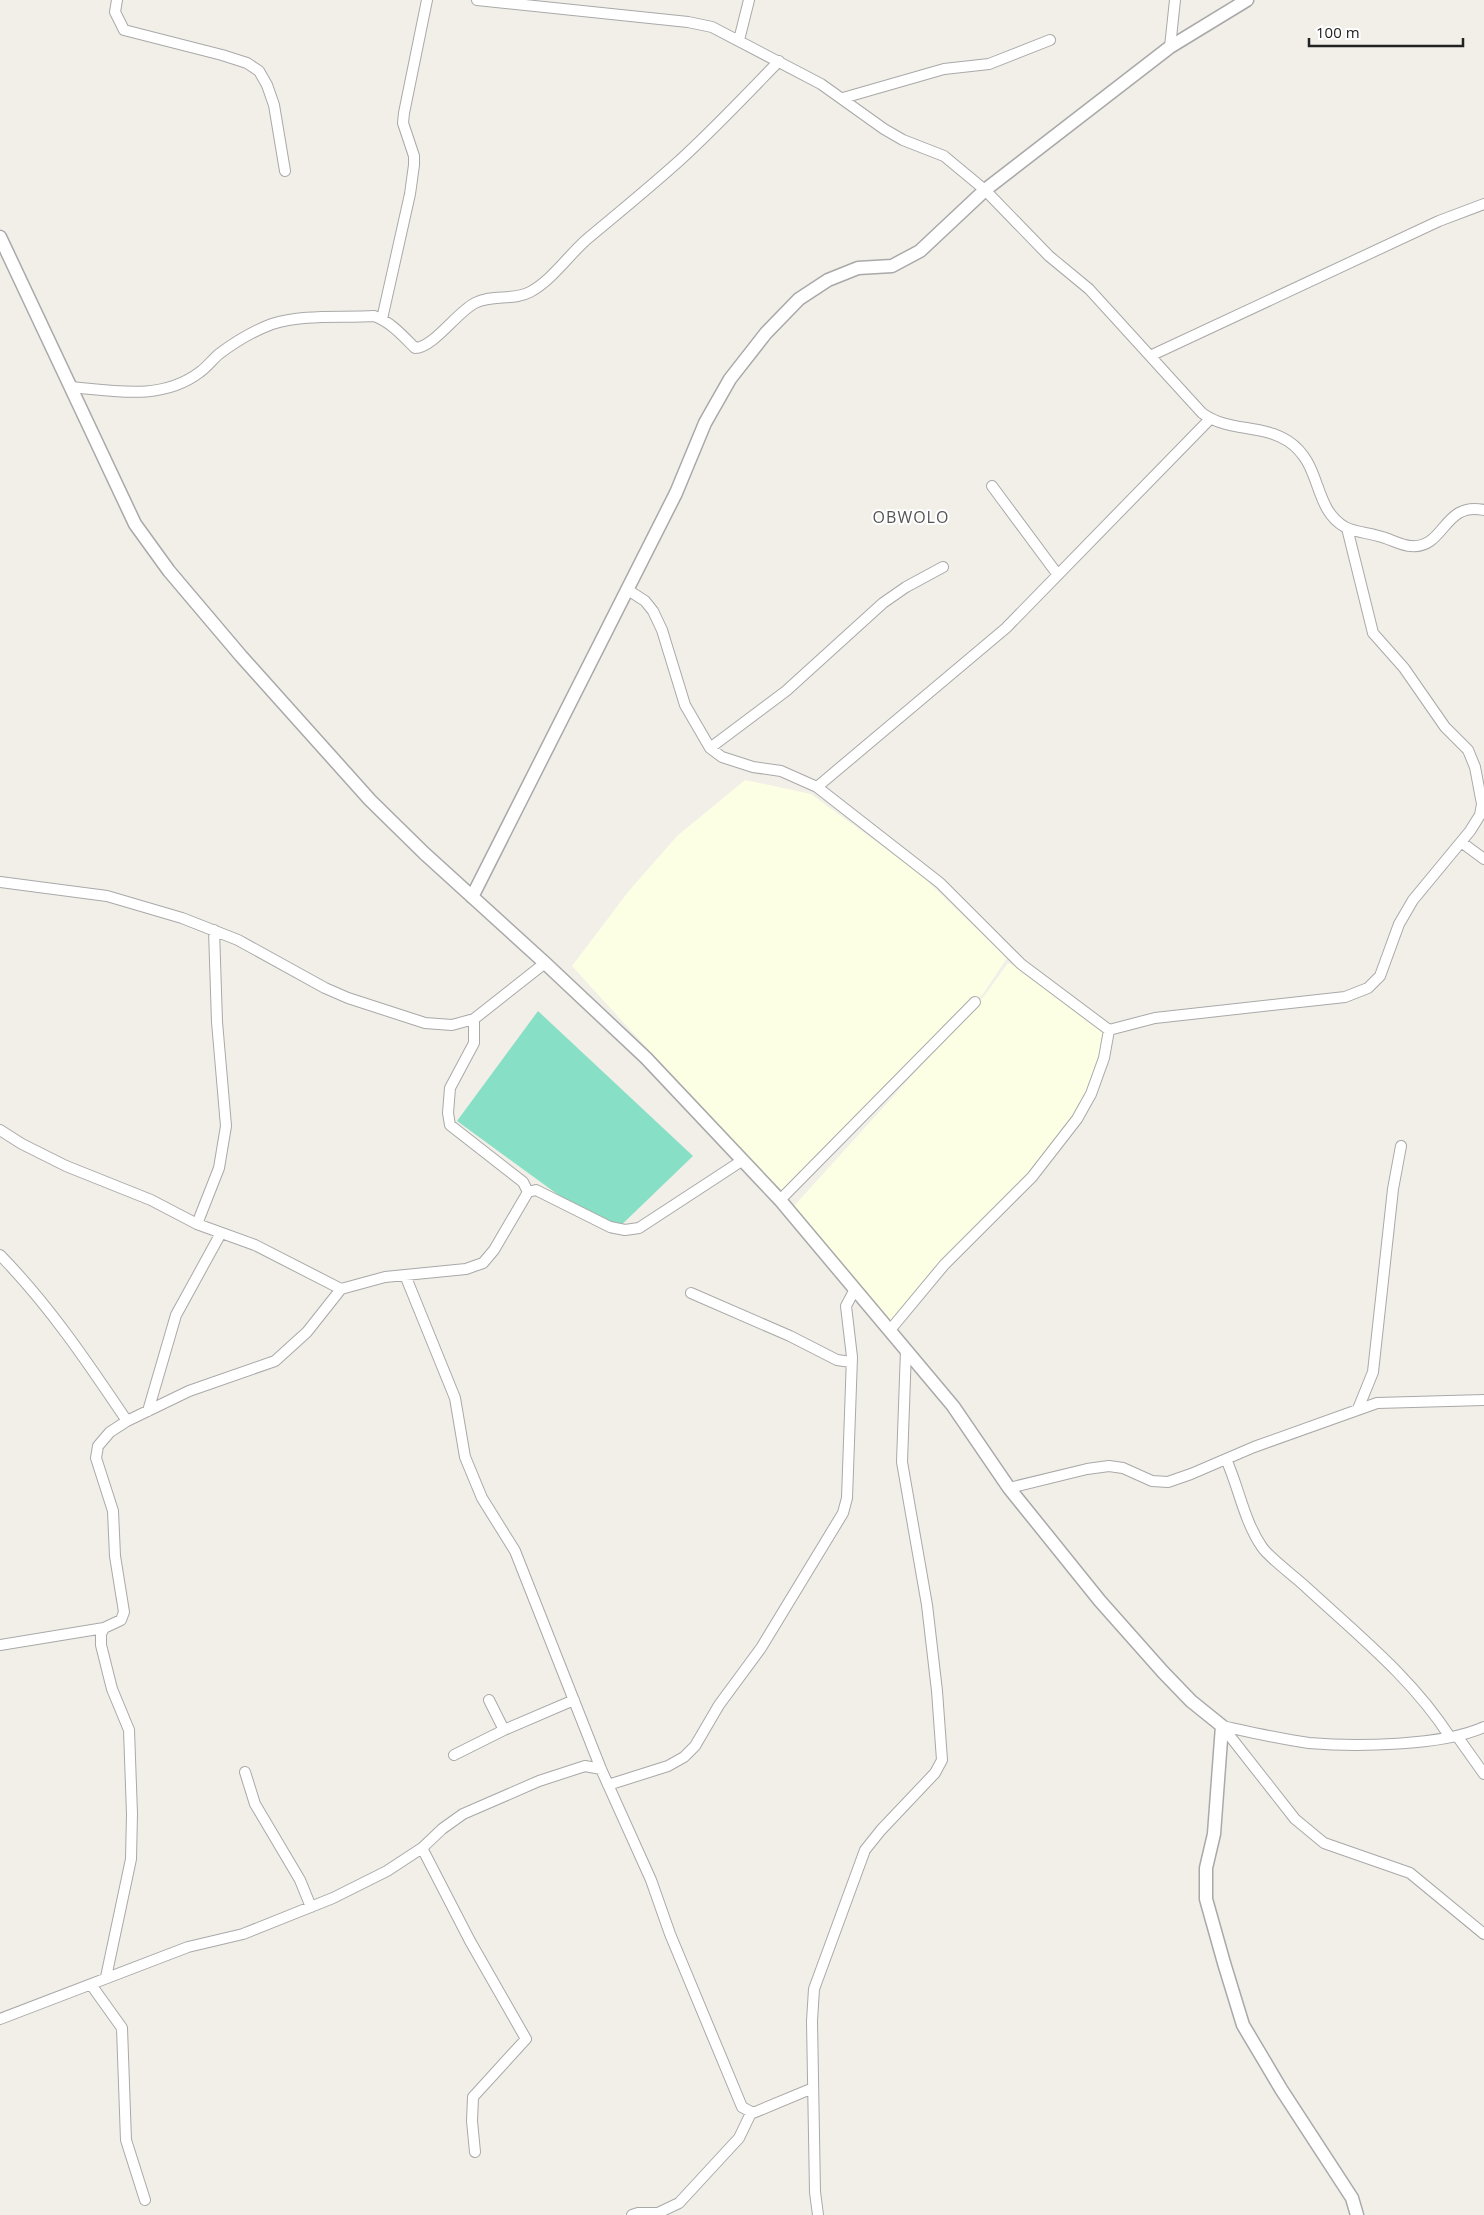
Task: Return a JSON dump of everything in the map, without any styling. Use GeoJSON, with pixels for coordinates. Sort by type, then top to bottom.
{"type":"FeatureCollection","features":[{"type":"Feature","properties":{"kind":"street"},"geometry":{"type":"LineString","coordinates":[[117,0],[115,12],[124,30],[222,55],[247,63],[258,71],[267,85],[274,105],[285,171]]}},
{"type":"Feature","properties":{"kind":"street"},"geometry":{"type":"LineString","coordinates":[[382,319],[410,194],[414,156],[403,123],[427,0]]}},
{"type":"Feature","properties":{"kind":"street"},"geometry":{"type":"LineString","coordinates":[[477,0],[688,22],[712,27],[739,40],[822,84],[884,129],[903,140],[944,156],[985,190],[1050,256],[1089,289],[1210,419],[1233,427],[1272,434],[1286,440],[1302,452],[1310,465],[1325,505],[1334,519],[1347,528],[1391,539],[1410,546],[1427,544],[1436,538],[1452,517],[1463,511],[1477,508],[1484,510]]}},
{"type":"Feature","properties":{"kind":"street"},"geometry":{"type":"LineString","coordinates":[[739,40],[749,0]]}},
{"type":"Feature","properties":{"kind":"street"},"geometry":{"type":"LineString","coordinates":[[1170,47],[1175,0]]}},
{"type":"Feature","properties":{"kind":"street"},"geometry":{"type":"LineString","coordinates":[[472,897],[676,493],[705,423],[730,379],[766,334],[799,299],[828,280],[858,268],[892,266],[920,251],[985,190],[1170,47],[1247,0]]}},
{"type":"Feature","properties":{"kind":"street"},"geometry":{"type":"LineString","coordinates":[[843,98],[944,68],[989,64],[1050,40]]}},
{"type":"Feature","properties":{"kind":"street"},"geometry":{"type":"LineString","coordinates":[[71,387],[144,393],[172,388],[199,373],[219,354],[244,337],[272,324],[297,319],[374,316],[382,319],[415,348],[420,348],[428,344],[456,316],[475,302],[516,297],[530,292],[686,154],[778,61]]}},
{"type":"Feature","properties":{"kind":"street"},"geometry":{"type":"LineString","coordinates":[[1150,356],[1439,221],[1484,204]]}},
{"type":"Feature","properties":{"kind":"street"},"geometry":{"type":"LineString","coordinates":[[0,237],[135,524],[169,571],[241,656],[370,800],[646,1058],[780,1200],[953,1406],[1009,1488],[1100,1600],[1163,1672],[1192,1701],[1222,1726],[1295,1819],[1324,1843],[1410,1874],[1484,1934]]}},
{"type":"Feature","properties":{"kind":"street"},"geometry":{"type":"LineString","coordinates":[[817,787],[1006,628],[1210,419]]}},
{"type":"Feature","properties":{"kind":"street"},"geometry":{"type":"LineString","coordinates":[[992,486],[1058,575]]}},
{"type":"Feature","properties":{"kind":"street"},"geometry":{"type":"LineString","coordinates":[[1109,1030],[1155,1018],[1346,997],[1368,988],[1380,976],[1399,924],[1413,900],[1475,823],[1482,804],[1475,767],[1468,750],[1446,727],[1404,668],[1373,633],[1347,528]]}},
{"type":"Feature","properties":{"kind":"street"},"geometry":{"type":"LineString","coordinates":[[710,748],[786,691],[883,603],[906,587],[943,567]]}},
{"type":"Feature","properties":{"kind":"street"},"geometry":{"type":"LineString","coordinates":[[628,590],[645,601],[653,611],[662,630],[685,705],[710,748],[722,757],[753,767],[781,771],[817,787],[940,884],[1021,964],[1109,1030]]}},
{"type":"Feature","properties":{"kind":"street"},"geometry":{"type":"LineString","coordinates":[[1461,842],[1484,859]]}},
{"type":"Feature","properties":{"kind":"street"},"geometry":{"type":"LineString","coordinates":[[0,882],[107,896],[182,918],[238,940],[325,988],[348,998],[425,1023],[452,1025],[474,1019],[545,963]]}},
{"type":"Feature","properties":{"kind":"street"},"geometry":{"type":"LineString","coordinates":[[197,1224],[219,1168],[226,1126],[217,1022],[214,930]]}},
{"type":"Feature","properties":{"kind":"street"},"geometry":{"type":"LineString","coordinates":[[780,1200],[975,1002]]}},
{"type":"Feature","properties":{"kind":"street"},"geometry":{"type":"LineString","coordinates":[[474,1019],[474,1043],[450,1088],[448,1113],[450,1125],[523,1182],[528,1192]]}},
{"type":"Feature","properties":{"kind":"street"},"geometry":{"type":"LineString","coordinates":[[890,1330],[944,1265],[1032,1177],[1077,1119],[1091,1094],[1104,1058],[1109,1030]]}},
{"type":"Feature","properties":{"kind":"street"},"geometry":{"type":"LineString","coordinates":[[0,1130],[22,1144],[66,1166],[152,1200],[197,1224],[255,1246],[341,1288]]}},
{"type":"Feature","properties":{"kind":"street"},"geometry":{"type":"LineString","coordinates":[[1358,1409],[1372,1372],[1393,1189],[1401,1146]]}},
{"type":"Feature","properties":{"kind":"street"},"geometry":{"type":"LineString","coordinates":[[0,1645],[104,1628],[121,1620],[124,1612],[115,1556],[113,1511],[96,1458],[98,1446],[110,1432],[189,1391],[275,1361],[307,1332],[341,1288],[385,1277],[466,1269],[483,1263],[494,1250],[528,1192],[536,1190],[610,1227],[625,1230],[639,1228],[743,1160]]}},
{"type":"Feature","properties":{"kind":"street"},"geometry":{"type":"LineString","coordinates":[[148,1411],[176,1314],[221,1232]]}},
{"type":"Feature","properties":{"kind":"street"},"geometry":{"type":"LineString","coordinates":[[0,1255],[22,1278],[81,1352],[128,1421]]}},
{"type":"Feature","properties":{"kind":"street"},"geometry":{"type":"LineString","coordinates":[[405,1275],[455,1398],[465,1457],[482,1498],[515,1551],[601,1768],[651,1880],[670,1934],[742,2107],[751,2113]]}},
{"type":"Feature","properties":{"kind":"street"},"geometry":{"type":"LineString","coordinates":[[608,1785],[668,1766],[684,1757],[694,1746],[719,1705],[761,1648],[843,1513],[847,1498],[852,1362],[846,1306],[855,1288]]}},
{"type":"Feature","properties":{"kind":"street"},"geometry":{"type":"LineString","coordinates":[[692,1293],[790,1336],[837,1360],[852,1362]]}},
{"type":"Feature","properties":{"kind":"street"},"geometry":{"type":"LineString","coordinates":[[818,2215],[815,2192],[813,2088],[812,2021],[814,1989],[865,1850],[881,1830],[935,1773],[942,1760],[939,1709],[927,1605],[902,1462],[906,1350]]}},
{"type":"Feature","properties":{"kind":"street"},"geometry":{"type":"LineString","coordinates":[[1009,1488],[1087,1469],[1109,1466],[1123,1468],[1152,1481],[1168,1482],[1377,1403],[1484,1400]]}},
{"type":"Feature","properties":{"kind":"street"},"geometry":{"type":"LineString","coordinates":[[1226,1459],[1236,1480],[1248,1522],[1263,1549],[1371,1645],[1411,1685],[1484,1774]]}},
{"type":"Feature","properties":{"kind":"street"},"geometry":{"type":"LineString","coordinates":[[104,1628],[101,1640],[105,1663],[112,1689],[129,1730],[132,1814],[131,1859],[106,1977]]}},
{"type":"Feature","properties":{"kind":"street"},"geometry":{"type":"LineString","coordinates":[[489,1700],[504,1730]]}},
{"type":"Feature","properties":{"kind":"street"},"geometry":{"type":"LineString","coordinates":[[454,1756],[504,1730],[574,1700]]}},
{"type":"Feature","properties":{"kind":"street"},"geometry":{"type":"LineString","coordinates":[[1222,1726],[1308,1742],[1333,1744],[1412,1742],[1453,1736],[1484,1727]]}},
{"type":"Feature","properties":{"kind":"street"},"geometry":{"type":"LineString","coordinates":[[1222,1726],[1214,1834],[1206,1876],[1206,1899],[1244,2025],[1281,2089],[1352,2198],[1357,2215]]}},
{"type":"Feature","properties":{"kind":"street"},"geometry":{"type":"LineString","coordinates":[[0,2019],[92,1986],[106,1977],[188,1947],[243,1934],[311,1907],[387,1871],[422,1848],[442,1829],[463,1814],[539,1781],[585,1766],[601,1768]]}},
{"type":"Feature","properties":{"kind":"street"},"geometry":{"type":"LineString","coordinates":[[245,1772],[255,1804],[300,1880],[311,1907]]}},
{"type":"Feature","properties":{"kind":"street"},"geometry":{"type":"LineString","coordinates":[[422,1848],[470,1941],[526,2038],[473,2097],[472,2121],[475,2152]]}},
{"type":"Feature","properties":{"kind":"street"},"geometry":{"type":"LineString","coordinates":[[92,1986],[122,2028],[126,2140],[145,2200]]}},
{"type":"Feature","properties":{"kind":"street"},"geometry":{"type":"LineString","coordinates":[[632,2215],[638,2213],[658,2213],[679,2204],[740,2138],[751,2113],[813,2088]]}},
{"type":"Feature","properties":{"kind":"shaded area"},"geometry":{"type":"Polygon","coordinates":[[[745,780],[811,794],[919,873],[1007,958],[983,994],[781,1195],[572,966],[628,892],[677,836],[745,780]]]}},
{"type":"Feature","properties":{"kind":"shaded area"},"geometry":{"type":"Polygon","coordinates":[[[1008,963],[1019,967],[1105,1032],[1103,1052],[1090,1089],[1074,1116],[1030,1175],[891,1325],[794,1206],[985,995],[1008,963]]]}},
{"type":"Feature","properties":{"kind":"green space"},"geometry":{"type":"Polygon","coordinates":[[[538,1011],[693,1156],[612,1234],[457,1121],[538,1011]]]}},
{"type":"Feature","properties":{"kind":"district","name":"OBWOLO"},"geometry":{"type":"Point","coordinates":[911,517]}}]}
